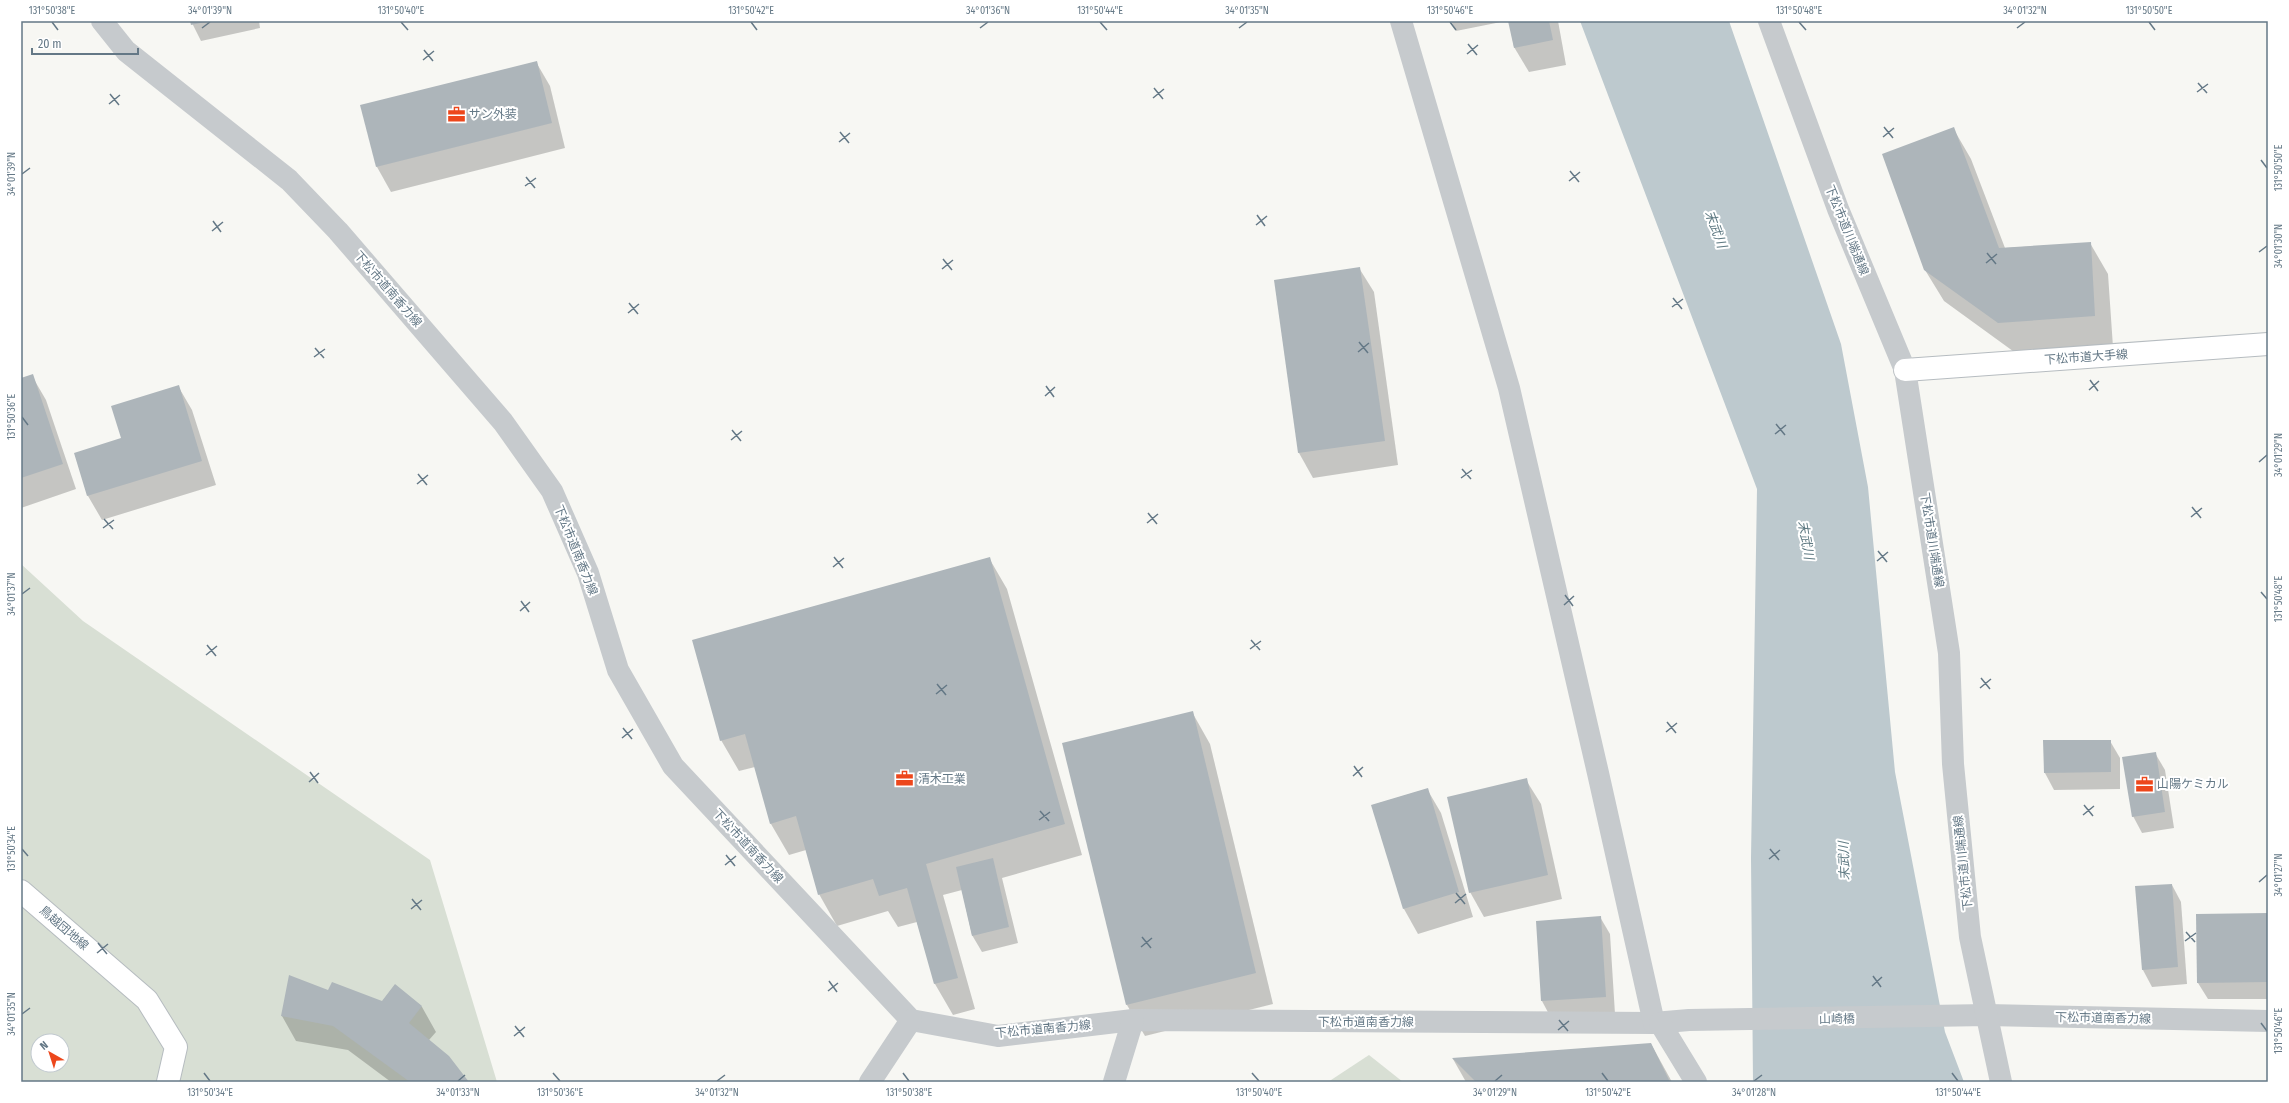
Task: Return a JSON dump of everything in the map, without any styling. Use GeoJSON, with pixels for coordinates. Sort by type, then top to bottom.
{"type":"FeatureCollection","features":[{"type":"Feature","properties":{"kind":"street","name":"下松市道南香力線"},"geometry":{"type":"LineString","coordinates":[[102,21],[126,51],[289,180],[338,231],[503,422],[552,491],[588,573],[618,670],[673,766],[911,1020],[998,1036],[1133,1020],[1657,1023],[1689,1020],[1736,1020]]}},
{"type":"Feature","properties":{"kind":"street"},"geometry":{"type":"LineString","coordinates":[[1401,21],[1508,388],[1657,1023],[1696,1082]]}},
{"type":"Feature","properties":{"kind":"street","name":"下松市道川端通線"},"geometry":{"type":"LineString","coordinates":[[1769,21],[1838,209],[1904,370],[1949,653],[1953,764],[1970,937],[2001,1082]]}},
{"type":"Feature","properties":{"kind":"street","name":"下松市道大手線"},"geometry":{"type":"LineString","coordinates":[[1904,370],[2268,344]]}},
{"type":"Feature","properties":{"kind":"street","name":"鳥越団地線"},"geometry":{"type":"LineString","coordinates":[[21,891],[147,1000],[176,1047],[168,1082]]}},
{"type":"Feature","properties":{"kind":"street","name":"下松市道南香力線"},"geometry":{"type":"LineString","coordinates":[[1938,1017],[1987,1015],[2268,1021]]}},
{"type":"Feature","properties":{"kind":"street","name":"山崎橋"},"geometry":{"type":"LineString","coordinates":[[1736,1020],[1938,1017]]}},
{"type":"Feature","properties":{"kind":"street"},"geometry":{"type":"LineString","coordinates":[[870,1082],[911,1020]]}},
{"type":"Feature","properties":{"kind":"street"},"geometry":{"type":"LineString","coordinates":[[1114,1082],[1133,1020]]}},
{"type":"Feature","properties":{"kind":"shaded area"},"geometry":{"type":"Polygon","coordinates":[[[21,564],[83,621],[430,860],[497,1082],[21,1082],[21,564]]]}},
{"type":"Feature","properties":{"kind":"shaded area"},"geometry":{"type":"Polygon","coordinates":[[[1369,1055],[1403,1082],[1328,1082],[1369,1055]]]}},
{"type":"Feature","properties":{"kind":"water","name":"末武川"},"geometry":{"type":"Polygon","coordinates":[[[1580,21],[1729,21],[1841,344],[1868,487],[1895,772],[1945,1032],[1964,1082],[1753,1082],[1751,858],[1757,489],[1580,21]]]}},
{"type":"Feature","properties":{"kind":"building"},"geometry":{"type":"Polygon","coordinates":[[[190,21],[205,21],[205,22],[191,25],[190,21]]]}},
{"type":"Feature","properties":{"kind":"building"},"geometry":{"type":"Polygon","coordinates":[[[1508,21],[1549,21],[1553,40],[1514,48],[1508,21]]]}},
{"type":"Feature","properties":{"kind":"building","name":"サン外装"},"geometry":{"type":"Polygon","coordinates":[[[537,61],[552,123],[376,167],[360,105],[537,61]]]}},
{"type":"Feature","properties":{"kind":"building"},"geometry":{"type":"Polygon","coordinates":[[[1954,127],[1999,248],[2091,242],[2095,316],[1998,323],[1924,270],[1882,154],[1954,127]]]}},
{"type":"Feature","properties":{"kind":"building"},"geometry":{"type":"Polygon","coordinates":[[[1360,267],[1385,441],[1298,453],[1274,280],[1360,267]]]}},
{"type":"Feature","properties":{"kind":"building"},"geometry":{"type":"Polygon","coordinates":[[[33,374],[63,464],[21,478],[21,378],[33,374]]]}},
{"type":"Feature","properties":{"kind":"building"},"geometry":{"type":"Polygon","coordinates":[[[179,385],[202,461],[87,496],[74,453],[121,438],[111,406],[179,385]]]}},
{"type":"Feature","properties":{"kind":"building","name":"清木工業"},"geometry":{"type":"Polygon","coordinates":[[[990,557],[1065,824],[926,864],[958,978],[934,984],[907,888],[879,896],[873,879],[818,895],[796,816],[770,824],[745,734],[720,741],[692,640],[990,557]]]}},
{"type":"Feature","properties":{"kind":"building"},"geometry":{"type":"Polygon","coordinates":[[[1193,711],[1256,973],[1126,1005],[1062,743],[1193,711]]]}},
{"type":"Feature","properties":{"kind":"building"},"geometry":{"type":"Polygon","coordinates":[[[2043,740],[2111,740],[2111,772],[2044,773],[2043,740]]]}},
{"type":"Feature","properties":{"kind":"building","name":"山陽ケミカル"},"geometry":{"type":"Polygon","coordinates":[[[2156,752],[2165,812],[2132,817],[2122,757],[2156,752]]]}},
{"type":"Feature","properties":{"kind":"building"},"geometry":{"type":"Polygon","coordinates":[[[1527,778],[1548,875],[1469,893],[1447,797],[1527,778]]]}},
{"type":"Feature","properties":{"kind":"building"},"geometry":{"type":"Polygon","coordinates":[[[1428,788],[1459,892],[1403,909],[1371,805],[1428,788]]]}},
{"type":"Feature","properties":{"kind":"building"},"geometry":{"type":"Polygon","coordinates":[[[993,858],[1009,927],[972,936],[956,867],[993,858]]]}},
{"type":"Feature","properties":{"kind":"building"},"geometry":{"type":"Polygon","coordinates":[[[2172,884],[2178,967],[2142,970],[2135,886],[2172,884]]]}},
{"type":"Feature","properties":{"kind":"building"},"geometry":{"type":"Polygon","coordinates":[[[2268,913],[2268,982],[2197,983],[2196,914],[2268,913]]]}},
{"type":"Feature","properties":{"kind":"building"},"geometry":{"type":"Polygon","coordinates":[[[1601,916],[1606,997],[1541,1001],[1536,921],[1601,916]]]}},
{"type":"Feature","properties":{"kind":"building"},"geometry":{"type":"Polygon","coordinates":[[[289,975],[328,990],[332,982],[382,1001],[395,984],[422,1006],[409,1023],[449,1056],[469,1082],[410,1082],[333,1026],[281,1016],[289,975]]]}},
{"type":"Feature","properties":{"kind":"building"},"geometry":{"type":"Polygon","coordinates":[[[1651,1043],[1670,1082],[1476,1082],[1452,1058],[1651,1043]]]}},
{"type":"Feature","properties":{"kind":"place","name":"サン外装"},"geometry":{"type":"Point","coordinates":[456,114]}},
{"type":"Feature","properties":{"kind":"place","name":"清木工業"},"geometry":{"type":"Point","coordinates":[905,779]}},
{"type":"Feature","properties":{"kind":"place","name":"山陽ケミカル"},"geometry":{"type":"Point","coordinates":[2144,784]}}]}
